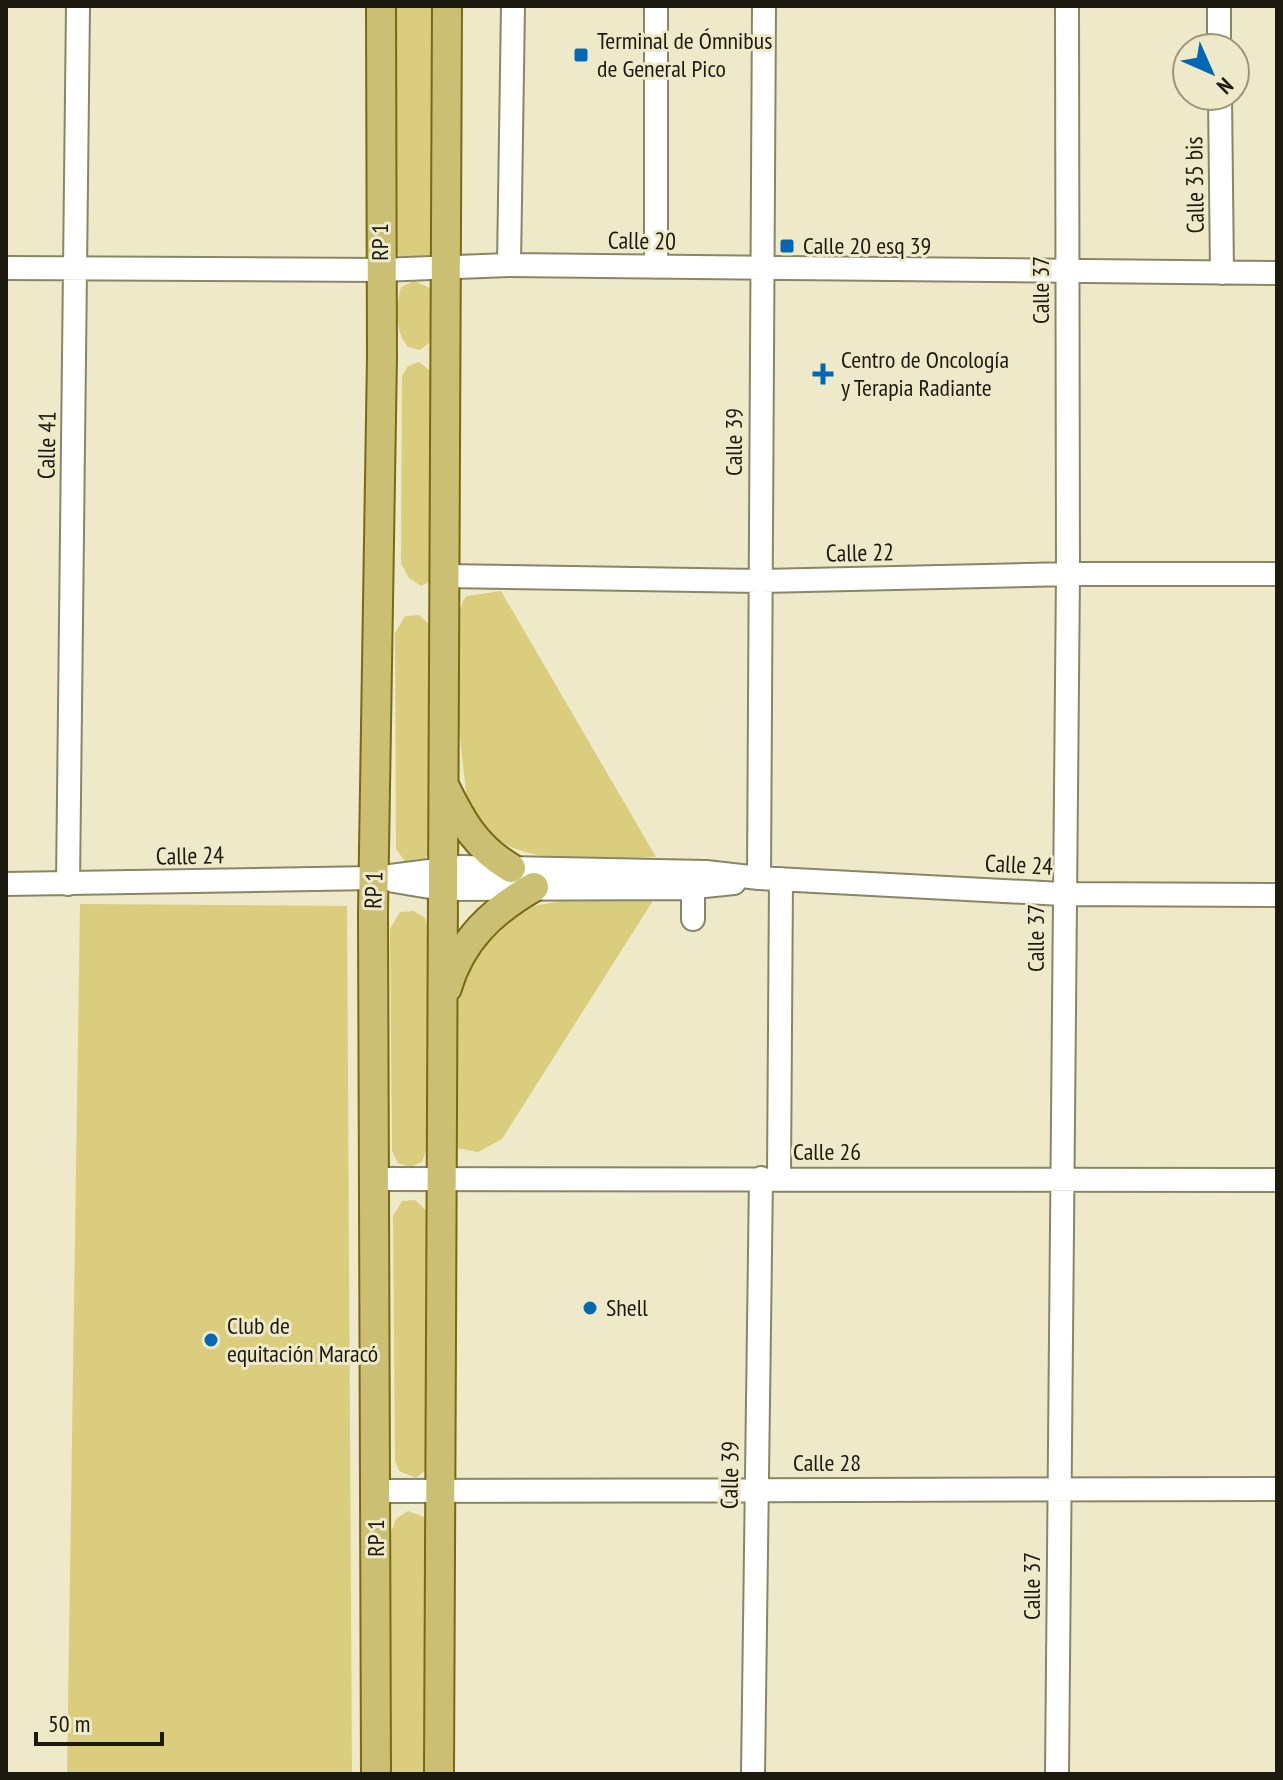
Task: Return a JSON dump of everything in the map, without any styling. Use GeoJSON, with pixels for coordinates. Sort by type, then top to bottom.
{"type":"FeatureCollection","features":[{"type":"Feature","properties":{"kind":"main road","name":"RP 1"},"geometry":{"type":"LineString","coordinates":[[376,1774],[375,878],[382,356],[381,6]]}},
{"type":"Feature","properties":{"kind":"main road"},"geometry":{"type":"LineString","coordinates":[[439,1774],[439,1179],[447,6]]}},
{"type":"Feature","properties":{"kind":"main road"},"geometry":{"type":"LineString","coordinates":[[442,780],[459,817],[477,843],[511,868]]}},
{"type":"Feature","properties":{"kind":"main road"},"geometry":{"type":"LineString","coordinates":[[441,1008],[466,945],[498,907],[534,887]]}},
{"type":"Feature","properties":{"kind":"street","name":"Calle 41"},"geometry":{"type":"LineString","coordinates":[[68,884],[78,6]]}},
{"type":"Feature","properties":{"kind":"street"},"geometry":{"type":"LineString","coordinates":[[509,265],[513,6]]}},
{"type":"Feature","properties":{"kind":"street"},"geometry":{"type":"LineString","coordinates":[[656,6],[656,267]]}},
{"type":"Feature","properties":{"kind":"street","name":"Calle 39"},"geometry":{"type":"LineString","coordinates":[[753,1774],[756,1489],[770,1178],[770,878],[759,581],[764,6]]}},
{"type":"Feature","properties":{"kind":"street","name":"Calle 37"},"geometry":{"type":"LineString","coordinates":[[1057,1774],[1062,894],[1068,574],[1067,6]]}},
{"type":"Feature","properties":{"kind":"street"},"geometry":{"type":"LineString","coordinates":[[1219,6],[1219,32]]}},
{"type":"Feature","properties":{"kind":"street","name":"Calle 35 bis"},"geometry":{"type":"LineString","coordinates":[[1220,112],[1222,273]]}},
{"type":"Feature","properties":{"kind":"street","name":"Calle 20"},"geometry":{"type":"LineString","coordinates":[[6,268],[380,270],[509,265],[1277,273]]}},
{"type":"Feature","properties":{"kind":"street","name":"Calle 22"},"geometry":{"type":"LineString","coordinates":[[444,576],[759,581],[1068,574],[1277,574]]}},
{"type":"Feature","properties":{"kind":"street","name":"Calle 24"},"geometry":{"type":"LineString","coordinates":[[442,878],[511,868],[706,872],[1062,894],[1277,895]]}},
{"type":"Feature","properties":{"kind":"street","name":"Calle 24"},"geometry":{"type":"LineString","coordinates":[[6,884],[442,878],[534,887],[693,888],[770,878]]}},
{"type":"Feature","properties":{"kind":"street"},"geometry":{"type":"LineString","coordinates":[[693,888],[693,919]]}},
{"type":"Feature","properties":{"kind":"street","name":"Calle 26"},"geometry":{"type":"LineString","coordinates":[[376,1179],[1277,1180]]}},
{"type":"Feature","properties":{"kind":"street","name":"Calle 28"},"geometry":{"type":"LineString","coordinates":[[376,1491],[1277,1489]]}},
{"type":"Feature","properties":{"kind":"shaded area"},"geometry":{"type":"Polygon","coordinates":[[[396,6],[434,6],[433,250],[428,261],[401,260],[398,254],[396,6]]]}},
{"type":"Feature","properties":{"kind":"shaded area"},"geometry":{"type":"Polygon","coordinates":[[[414,281],[432,289],[434,339],[420,350],[408,347],[401,335],[398,318],[401,287],[414,281]]]}},
{"type":"Feature","properties":{"kind":"shaded area"},"geometry":{"type":"Polygon","coordinates":[[[419,362],[433,373],[431,581],[421,586],[409,578],[401,563],[402,376],[408,366],[419,362]]]}},
{"type":"Feature","properties":{"kind":"shaded area"},"geometry":{"type":"Polygon","coordinates":[[[501,591],[656,857],[602,859],[542,856],[515,849],[492,836],[475,818],[466,791],[461,749],[457,630],[460,609],[467,596],[501,591]]]}},
{"type":"Feature","properties":{"kind":"shaded area"},"geometry":{"type":"Polygon","coordinates":[[[419,615],[433,628],[430,848],[425,860],[407,864],[396,849],[395,633],[405,616],[419,615]]]}},
{"type":"Feature","properties":{"kind":"shaded area"},"geometry":{"type":"Polygon","coordinates":[[[588,897],[654,899],[502,1139],[478,1152],[456,1148],[453,1141],[459,979],[476,947],[526,907],[588,897]]]}},
{"type":"Feature","properties":{"kind":"shaded area","name":"Club de equitación Maracó"},"geometry":{"type":"Polygon","coordinates":[[[80,904],[347,906],[352,1774],[67,1774],[80,904]]]}},
{"type":"Feature","properties":{"kind":"shaded area"},"geometry":{"type":"Polygon","coordinates":[[[414,911],[425,918],[429,931],[426,1150],[422,1162],[410,1167],[398,1163],[392,1151],[390,929],[400,912],[414,911]]]}},
{"type":"Feature","properties":{"kind":"shaded area"},"geometry":{"type":"Polygon","coordinates":[[[415,1200],[428,1212],[430,1467],[416,1478],[399,1471],[395,1460],[393,1216],[402,1201],[415,1200]]]}},
{"type":"Feature","properties":{"kind":"shaded area"},"geometry":{"type":"Polygon","coordinates":[[[408,1511],[427,1518],[430,1774],[390,1774],[391,1532],[396,1519],[408,1511]]]}},
{"type":"Feature","properties":{"kind":"place","name":"Terminal de Ómnibus de General Pico"},"geometry":{"type":"Point","coordinates":[581,55]}},
{"type":"Feature","properties":{"kind":"place","name":"Calle 20 esq 39"},"geometry":{"type":"Point","coordinates":[787,246]}},
{"type":"Feature","properties":{"kind":"place","name":"Centro de Oncología y Terapia Radiante"},"geometry":{"type":"Point","coordinates":[823,374]}},
{"type":"Feature","properties":{"kind":"place","name":"Shell"},"geometry":{"type":"Point","coordinates":[590,1308]}},
{"type":"Feature","properties":{"kind":"place","name":"Club de equitación Maracó"},"geometry":{"type":"Point","coordinates":[211,1340]}}]}
